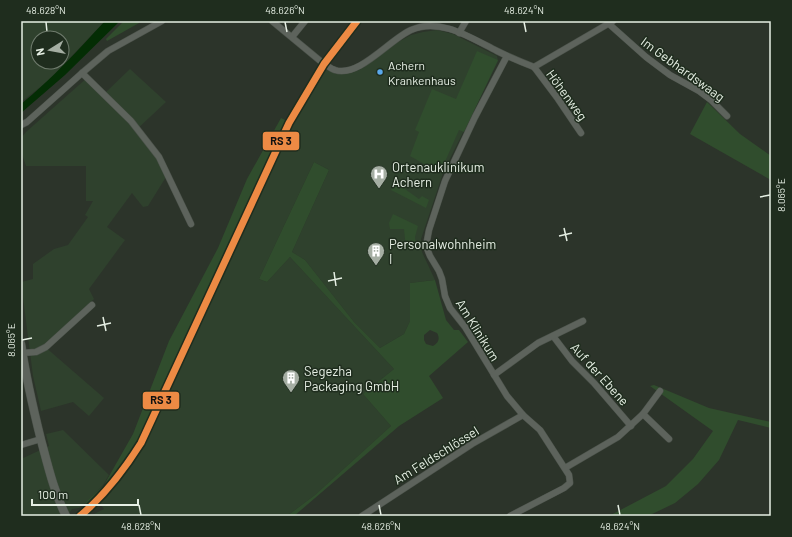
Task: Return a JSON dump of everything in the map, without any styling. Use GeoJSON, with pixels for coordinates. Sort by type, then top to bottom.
{"type":"FeatureCollection","features":[{"type":"Feature","properties":{"kind":"street"},"geometry":{"type":"LineString","coordinates":[[272,21],[330,68],[339,71],[357,67],[411,30],[433,26],[443,27],[459,33],[534,67]]}},
{"type":"Feature","properties":{"kind":"street"},"geometry":{"type":"LineString","coordinates":[[292,37],[305,21]]}},
{"type":"Feature","properties":{"kind":"street"},"geometry":{"type":"LineString","coordinates":[[459,33],[466,21]]}},
{"type":"Feature","properties":{"kind":"street"},"geometry":{"type":"LineString","coordinates":[[21,125],[27,122],[108,51],[158,22]]}},
{"type":"Feature","properties":{"kind":"street","name":"Höhenweg"},"geometry":{"type":"LineString","coordinates":[[581,133],[534,67],[611,23]]}},
{"type":"Feature","properties":{"kind":"street","name":"Im Gebhardswaag"},"geometry":{"type":"LineString","coordinates":[[611,23],[646,57],[670,75],[699,91],[711,100],[727,116]]}},
{"type":"Feature","properties":{"kind":"street","name":"Am Klinikum"},"geometry":{"type":"LineString","coordinates":[[508,56],[475,117],[445,181],[429,230],[426,246],[430,256],[439,270],[445,296],[450,308],[465,327],[507,396],[523,415],[540,430],[565,468]]}},
{"type":"Feature","properties":{"kind":"street"},"geometry":{"type":"LineString","coordinates":[[82,73],[127,117],[159,157],[191,224]]}},
{"type":"Feature","properties":{"kind":"street"},"geometry":{"type":"LineString","coordinates":[[22,353],[36,352],[46,347],[92,305]]}},
{"type":"Feature","properties":{"kind":"street","name":"Auf der Ebene"},"geometry":{"type":"LineString","coordinates":[[494,375],[538,344],[583,320]]}},
{"type":"Feature","properties":{"kind":"street","name":"Auf der Ebene"},"geometry":{"type":"LineString","coordinates":[[553,336],[572,361],[594,383],[631,426]]}},
{"type":"Feature","properties":{"kind":"street"},"geometry":{"type":"LineString","coordinates":[[21,344],[26,380],[41,438],[55,489],[66,516]]}},
{"type":"Feature","properties":{"kind":"street"},"geometry":{"type":"LineString","coordinates":[[510,516],[564,488],[570,483],[565,468],[618,437],[643,414],[660,391]]}},
{"type":"Feature","properties":{"kind":"street"},"geometry":{"type":"LineString","coordinates":[[643,414],[669,439]]}},
{"type":"Feature","properties":{"kind":"street","name":"Am Feldschlössel"},"geometry":{"type":"LineString","coordinates":[[362,516],[472,444],[523,415]]}},
{"type":"Feature","properties":{"kind":"street"},"geometry":{"type":"LineString","coordinates":[[21,445],[41,438]]}},
{"type":"Feature","properties":{"kind":"shaded area"},"geometry":{"type":"Polygon","coordinates":[[[21,21],[105,21],[70,58],[70,30],[30,30],[30,70],[58,70],[48,81],[21,102],[21,21]]]}},
{"type":"Feature","properties":{"kind":"shaded area"},"geometry":{"type":"Polygon","coordinates":[[[105,21],[120,21],[65,75],[21,113],[21,104],[58,70],[70,70],[70,58],[105,21]]]}},
{"type":"Feature","properties":{"kind":"shaded area"},"geometry":{"type":"Polygon","coordinates":[[[124,21],[139,21],[139,23],[107,41],[106,39],[124,21]]]}},
{"type":"Feature","properties":{"kind":"shaded area"},"geometry":{"type":"Polygon","coordinates":[[[437,30],[453,34],[497,56],[498,61],[443,173],[421,239],[422,252],[435,280],[410,283],[410,321],[404,334],[380,348],[354,322],[305,260],[292,252],[329,170],[314,162],[259,279],[267,282],[290,257],[394,369],[363,394],[391,426],[315,495],[287,516],[90,516],[104,509],[99,503],[128,470],[145,442],[293,122],[326,69],[335,72],[349,73],[359,70],[398,42],[411,35],[437,30]]]}},
{"type":"Feature","properties":{"kind":"shaded area"},"geometry":{"type":"Polygon","coordinates":[[[477,51],[498,60],[464,132],[459,130],[440,173],[410,156],[419,132],[415,130],[432,89],[456,99],[477,51]]]}},
{"type":"Feature","properties":{"kind":"shaded area"},"geometry":{"type":"Polygon","coordinates":[[[130,69],[166,102],[135,131],[156,157],[166,177],[148,206],[143,207],[132,193],[107,227],[125,240],[89,289],[94,299],[44,346],[104,398],[89,416],[73,402],[41,411],[33,376],[21,282],[33,279],[33,264],[54,249],[68,245],[88,217],[85,215],[93,201],[86,201],[86,166],[26,166],[21,151],[21,138],[88,77],[105,93],[130,69]]]}},
{"type":"Feature","properties":{"kind":"shaded area"},"geometry":{"type":"Polygon","coordinates":[[[707,102],[740,134],[771,156],[771,180],[690,134],[707,102]]]}},
{"type":"Feature","properties":{"kind":"shaded area"},"geometry":{"type":"Polygon","coordinates":[[[281,118],[287,121],[139,441],[116,475],[88,506],[85,503],[104,485],[133,434],[169,341],[218,248],[247,179],[281,118]]]}},
{"type":"Feature","properties":{"kind":"shaded area"},"geometry":{"type":"Polygon","coordinates":[[[314,162],[329,170],[292,252],[305,260],[354,322],[380,348],[404,334],[410,321],[410,283],[435,280],[446,320],[454,330],[459,330],[468,342],[429,376],[443,398],[399,426],[294,516],[287,516],[315,495],[391,426],[363,394],[394,369],[290,257],[267,282],[259,279],[314,162]],[[430,330],[424,335],[426,344],[433,346],[438,342],[439,339],[437,333],[430,330]]]}},
{"type":"Feature","properties":{"kind":"shaded area"},"geometry":{"type":"Polygon","coordinates":[[[395,182],[419,199],[422,196],[429,200],[426,208],[391,190],[395,182]]]}},
{"type":"Feature","properties":{"kind":"shaded area"},"geometry":{"type":"Polygon","coordinates":[[[393,214],[418,226],[415,237],[416,248],[406,249],[404,229],[390,229],[389,223],[393,214]]]}},
{"type":"Feature","properties":{"kind":"shaded area"},"geometry":{"type":"Polygon","coordinates":[[[654,385],[709,408],[771,422],[771,428],[738,420],[719,460],[698,484],[675,503],[648,516],[609,516],[666,486],[693,459],[713,431],[650,386],[654,385]]]}},
{"type":"Feature","properties":{"kind":"shaded area"},"geometry":{"type":"Polygon","coordinates":[[[63,430],[109,475],[103,485],[91,498],[79,508],[72,509],[67,516],[21,516],[21,459],[49,446],[46,434],[63,430]]]}},
{"type":"Feature","properties":{"kind":"transit line"},"geometry":{"type":"LineString","coordinates":[[80,516],[98,500],[114,482],[141,443],[289,123],[324,64],[357,21]]}},
{"type":"Feature","properties":{"kind":"place","name":"Achern Krankenhaus"},"geometry":{"type":"Point","coordinates":[380,72]}},
{"type":"Feature","properties":{"kind":"place","name":"Ortenauklinikum Achern"},"geometry":{"type":"Point","coordinates":[379,189]}},
{"type":"Feature","properties":{"kind":"place","name":"Personalwohnheim I"},"geometry":{"type":"Point","coordinates":[376,266]}},
{"type":"Feature","properties":{"kind":"place","name":"Segezha Packaging GmbH"},"geometry":{"type":"Point","coordinates":[291,393]}}]}
